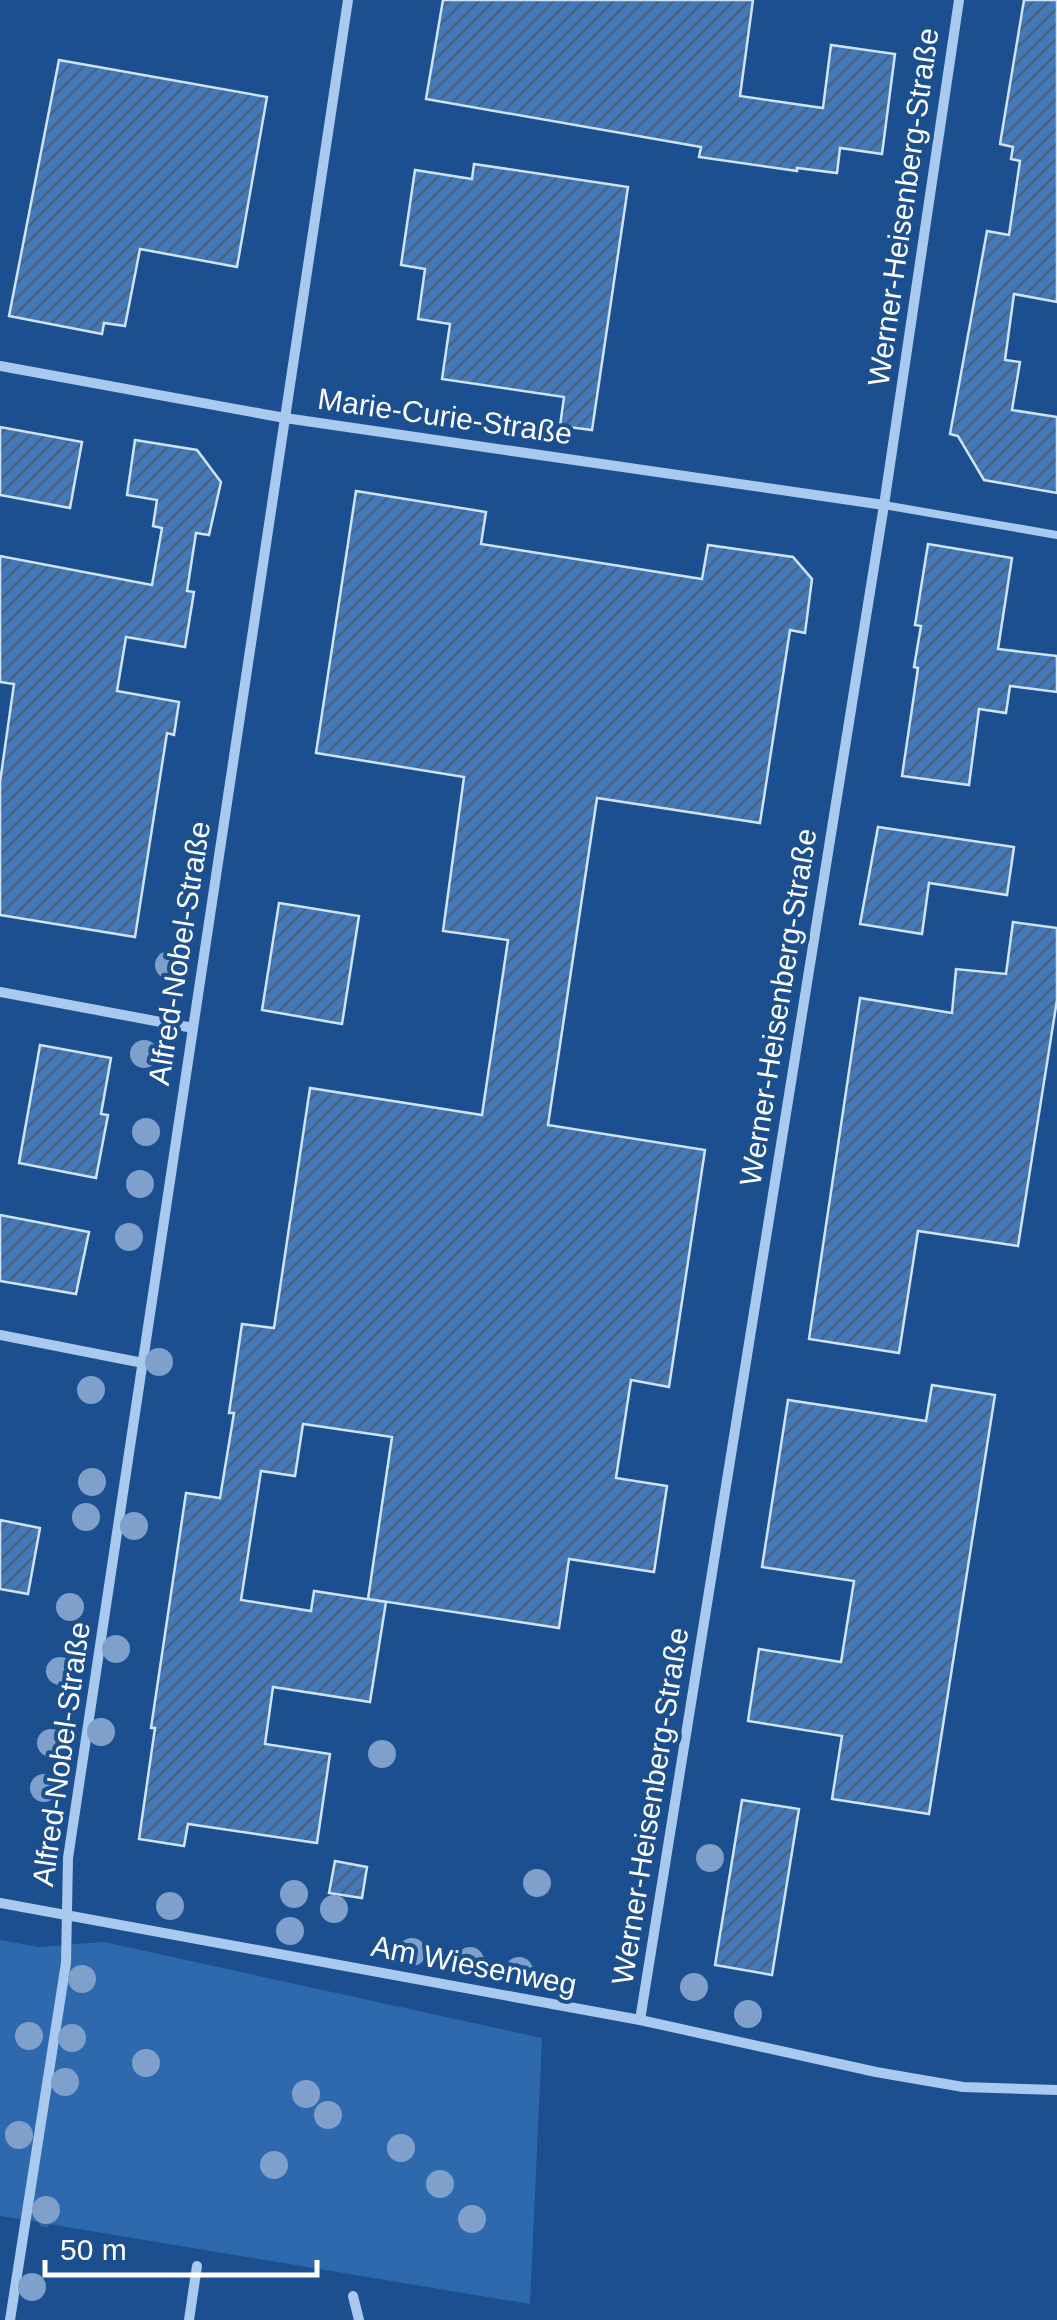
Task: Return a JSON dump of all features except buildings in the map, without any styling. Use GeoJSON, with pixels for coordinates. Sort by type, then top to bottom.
{"type":"FeatureCollection","features":[{"type":"Feature","properties":{"kind":"street","name":"Alfred-Nobel-Straße"},"geometry":{"type":"LineString","coordinates":[[10,2320],[66,1963],[68,1858],[348,0]]}},
{"type":"Feature","properties":{"kind":"street","name":"Werner-Heisenberg-Straße"},"geometry":{"type":"LineString","coordinates":[[640,2020],[884,504],[959,0]]}},
{"type":"Feature","properties":{"kind":"street","name":"Marie-Curie-Straße"},"geometry":{"type":"LineString","coordinates":[[0,366],[285,418],[884,504]]}},
{"type":"Feature","properties":{"kind":"street"},"geometry":{"type":"LineString","coordinates":[[0,992],[193,1028]]}},
{"type":"Feature","properties":{"kind":"street"},"geometry":{"type":"LineString","coordinates":[[0,1335],[142,1364]]}},
{"type":"Feature","properties":{"kind":"street","name":"Am Wiesenweg"},"geometry":{"type":"LineString","coordinates":[[0,1904],[640,2020],[876,2072],[963,2087],[1057,2090]]}},
{"type":"Feature","properties":{"kind":"street"},"geometry":{"type":"LineString","coordinates":[[189,2320],[197,2266]]}},
{"type":"Feature","properties":{"kind":"street"},"geometry":{"type":"LineString","coordinates":[[353,2296],[359,2320]]}},
{"type":"Feature","properties":{"kind":"lane"},"geometry":{"type":"LineString","coordinates":[[884,504],[1057,535]]}},
{"type":"Feature","properties":{"kind":"shaded area"},"geometry":{"type":"Polygon","coordinates":[[[0,1940],[39,1947],[104,1942],[542,2038],[530,2304],[49,2224],[40,2226],[39,2222],[0,2216],[0,1940]]]}}]}
